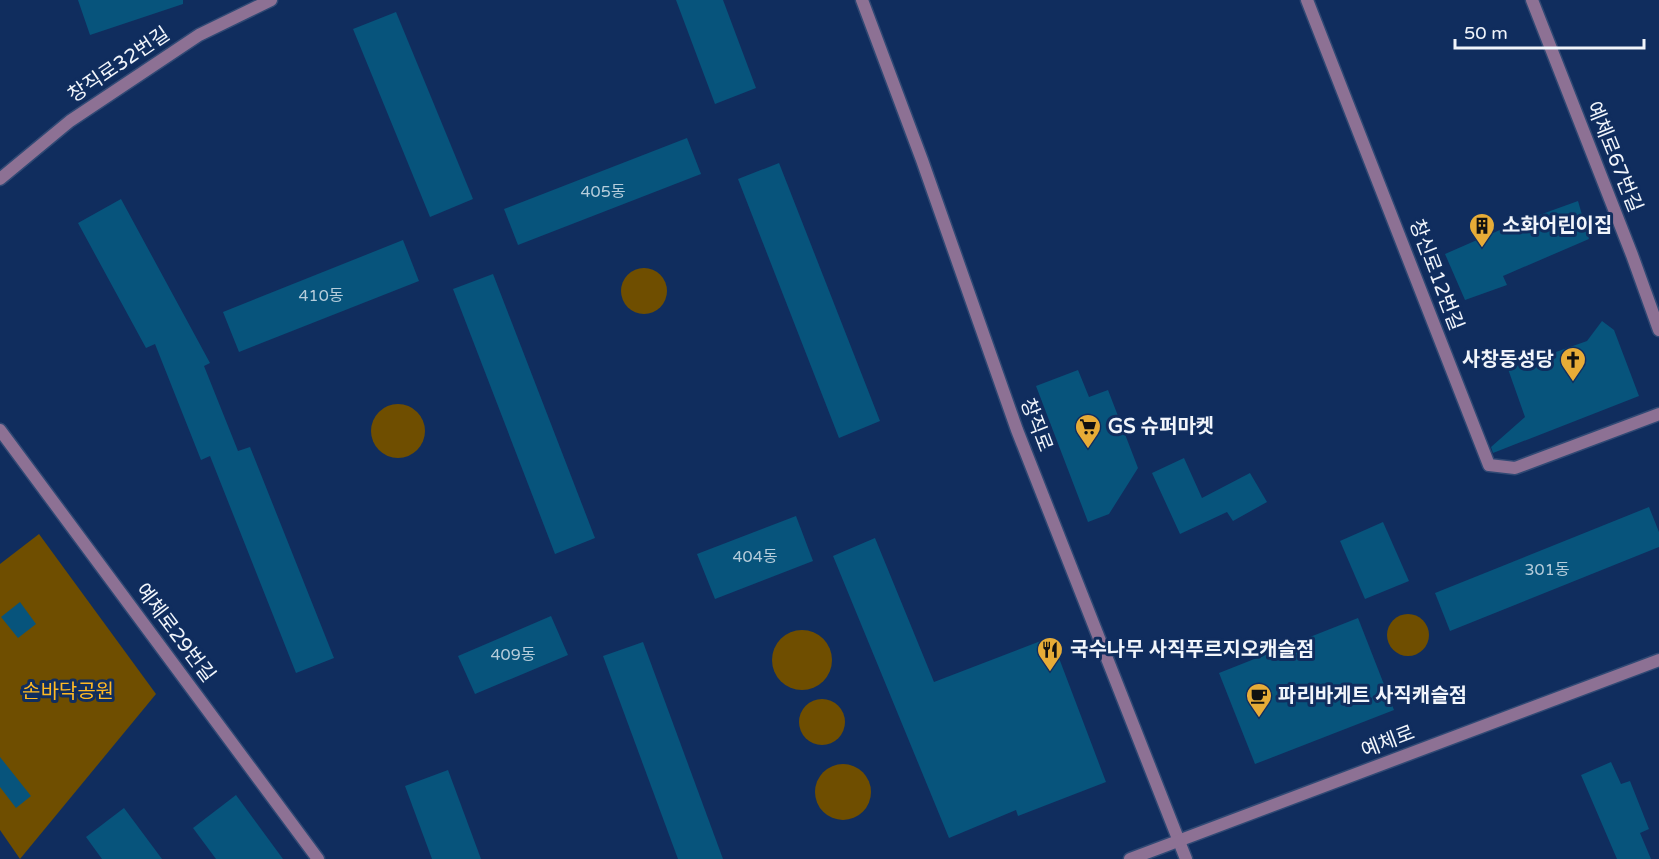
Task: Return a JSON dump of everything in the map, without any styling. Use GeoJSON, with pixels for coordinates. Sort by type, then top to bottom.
{"type":"FeatureCollection","features":[{"type":"Feature","properties":{"kind":"street","name":"창직로32번길"},"geometry":{"type":"LineString","coordinates":[[0,179],[70,121],[199,35],[271,0]]}},
{"type":"Feature","properties":{"kind":"street","name":"창직로"},"geometry":{"type":"LineString","coordinates":[[862,0],[922,160],[1017,430],[1186,859]]}},
{"type":"Feature","properties":{"kind":"street","name":"창신로12번길"},"geometry":{"type":"LineString","coordinates":[[1307,0],[1489,465],[1515,468],[1659,414]]}},
{"type":"Feature","properties":{"kind":"street","name":"예체로67번길"},"geometry":{"type":"LineString","coordinates":[[1532,0],[1659,330]]}},
{"type":"Feature","properties":{"kind":"street","name":"예체로29번길"},"geometry":{"type":"LineString","coordinates":[[0,430],[318,859]]}},
{"type":"Feature","properties":{"kind":"street","name":"예체로"},"geometry":{"type":"LineString","coordinates":[[1130,859],[1659,660]]}},
{"type":"Feature","properties":{"kind":"green space"},"geometry":{"type":"Polygon","coordinates":[[[644,268],[660,275],[667,291],[660,307],[644,314],[628,307],[621,291],[628,275],[644,268]]]}},
{"type":"Feature","properties":{"kind":"green space"},"geometry":{"type":"Polygon","coordinates":[[[398,404],[408,406],[417,412],[423,421],[425,431],[423,441],[417,450],[408,456],[398,458],[388,456],[379,450],[373,441],[371,431],[373,421],[379,412],[388,406],[398,404]]]}},
{"type":"Feature","properties":{"kind":"green space","name":"손바닥공원"},"geometry":{"type":"Polygon","coordinates":[[[39,534],[156,694],[20,859],[0,830],[0,564],[39,534]]]}},
{"type":"Feature","properties":{"kind":"green space"},"geometry":{"type":"Polygon","coordinates":[[[1408,614],[1416,615],[1423,620],[1428,627],[1428,643],[1423,650],[1416,655],[1408,656],[1400,655],[1393,650],[1388,643],[1387,635],[1388,627],[1393,620],[1400,615],[1408,614]]]}},
{"type":"Feature","properties":{"kind":"green space"},"geometry":{"type":"Polygon","coordinates":[[[796,630],[808,630],[819,635],[827,643],[832,660],[830,672],[819,685],[808,690],[796,690],[785,685],[777,677],[772,666],[772,654],[777,643],[785,635],[796,630]]]}},
{"type":"Feature","properties":{"kind":"green space"},"geometry":{"type":"Polygon","coordinates":[[[822,699],[838,706],[845,722],[838,738],[822,745],[806,738],[799,722],[806,706],[822,699]]]}},
{"type":"Feature","properties":{"kind":"green space"},"geometry":{"type":"Polygon","coordinates":[[[843,764],[854,766],[863,772],[869,781],[871,792],[869,803],[863,812],[854,818],[843,820],[832,818],[823,812],[817,803],[815,792],[817,781],[823,772],[832,766],[843,764]]]}},
{"type":"Feature","properties":{"kind":"building"},"geometry":{"type":"Polygon","coordinates":[[[78,0],[183,0],[183,4],[90,35],[78,0]]]}},
{"type":"Feature","properties":{"kind":"building"},"geometry":{"type":"Polygon","coordinates":[[[676,0],[723,0],[756,88],[715,104],[676,0]]]}},
{"type":"Feature","properties":{"kind":"building"},"geometry":{"type":"Polygon","coordinates":[[[396,12],[473,199],[430,217],[353,29],[396,12]]]}},
{"type":"Feature","properties":{"kind":"building"},"geometry":{"type":"Polygon","coordinates":[[[687,138],[701,174],[518,245],[504,209],[687,138]]]}},
{"type":"Feature","properties":{"kind":"building"},"geometry":{"type":"Polygon","coordinates":[[[779,163],[880,421],[839,438],[738,179],[779,163]]]}},
{"type":"Feature","properties":{"kind":"building"},"geometry":{"type":"Polygon","coordinates":[[[121,199],[210,363],[204,366],[238,451],[250,447],[334,658],[296,673],[210,456],[201,460],[155,344],[146,348],[78,223],[121,199]]]}},
{"type":"Feature","properties":{"kind":"building","name":"소화어린이집"},"geometry":{"type":"Polygon","coordinates":[[[1578,201],[1589,239],[1503,276],[1507,285],[1465,300],[1445,254],[1509,226],[1578,201]]]}},
{"type":"Feature","properties":{"kind":"building"},"geometry":{"type":"Polygon","coordinates":[[[403,240],[419,281],[239,352],[223,312],[403,240]]]}},
{"type":"Feature","properties":{"kind":"building"},"geometry":{"type":"Polygon","coordinates":[[[493,274],[595,538],[555,554],[453,289],[493,274]]]}},
{"type":"Feature","properties":{"kind":"building","name":"사창동성당"},"geometry":{"type":"Polygon","coordinates":[[[1602,321],[1614,330],[1639,396],[1493,453],[1491,447],[1525,417],[1508,369],[1587,341],[1602,321]]]}},
{"type":"Feature","properties":{"kind":"building"},"geometry":{"type":"Polygon","coordinates":[[[1078,370],[1089,397],[1108,390],[1138,468],[1109,514],[1088,522],[1036,386],[1078,370]]]}},
{"type":"Feature","properties":{"kind":"building"},"geometry":{"type":"Polygon","coordinates":[[[1184,458],[1202,498],[1250,473],[1267,502],[1233,521],[1227,512],[1180,534],[1152,473],[1184,458]]]}},
{"type":"Feature","properties":{"kind":"building"},"geometry":{"type":"Polygon","coordinates":[[[1649,507],[1659,532],[1659,547],[1450,631],[1435,593],[1649,507]]]}},
{"type":"Feature","properties":{"kind":"building"},"geometry":{"type":"Polygon","coordinates":[[[796,516],[813,561],[715,599],[697,554],[796,516]]]}},
{"type":"Feature","properties":{"kind":"building"},"geometry":{"type":"Polygon","coordinates":[[[1383,522],[1409,581],[1365,599],[1340,541],[1383,522]]]}},
{"type":"Feature","properties":{"kind":"building"},"geometry":{"type":"Polygon","coordinates":[[[875,538],[934,682],[1051,637],[1106,782],[1018,816],[1016,810],[949,838],[833,556],[875,538]]]}},
{"type":"Feature","properties":{"kind":"building"},"geometry":{"type":"Polygon","coordinates":[[[20,602],[36,624],[18,638],[1,617],[20,602]]]}},
{"type":"Feature","properties":{"kind":"building"},"geometry":{"type":"Polygon","coordinates":[[[551,616],[568,655],[475,694],[458,656],[551,616]]]}},
{"type":"Feature","properties":{"kind":"building"},"geometry":{"type":"Polygon","coordinates":[[[1358,618],[1394,710],[1255,764],[1219,673],[1358,618]]]}},
{"type":"Feature","properties":{"kind":"building"},"geometry":{"type":"Polygon","coordinates":[[[643,642],[723,859],[678,859],[603,656],[643,642]]]}},
{"type":"Feature","properties":{"kind":"building"},"geometry":{"type":"Polygon","coordinates":[[[0,757],[31,796],[16,808],[0,787],[0,757]]]}},
{"type":"Feature","properties":{"kind":"building"},"geometry":{"type":"Polygon","coordinates":[[[1611,762],[1621,784],[1630,781],[1649,829],[1640,833],[1651,859],[1617,859],[1581,775],[1611,762]]]}},
{"type":"Feature","properties":{"kind":"building"},"geometry":{"type":"Polygon","coordinates":[[[448,770],[481,859],[432,859],[405,786],[448,770]]]}},
{"type":"Feature","properties":{"kind":"building"},"geometry":{"type":"Polygon","coordinates":[[[236,795],[283,859],[216,859],[193,828],[236,795]]]}},
{"type":"Feature","properties":{"kind":"building"},"geometry":{"type":"Polygon","coordinates":[[[124,808],[162,859],[102,859],[86,837],[124,808]]]}},
{"type":"Feature","properties":{"kind":"place","name":"소화어린이집"},"geometry":{"type":"Point","coordinates":[1482,249]}},
{"type":"Feature","properties":{"kind":"place","name":"사창동성당"},"geometry":{"type":"Point","coordinates":[1573,383]}},
{"type":"Feature","properties":{"kind":"place","name":"GS 슈퍼마켓"},"geometry":{"type":"Point","coordinates":[1088,450]}},
{"type":"Feature","properties":{"kind":"place","name":"국수나무 사직푸르지오캐슬점"},"geometry":{"type":"Point","coordinates":[1050,673]}},
{"type":"Feature","properties":{"kind":"place","name":"파리바게트 사직캐슬점"},"geometry":{"type":"Point","coordinates":[1259,719]}}]}
